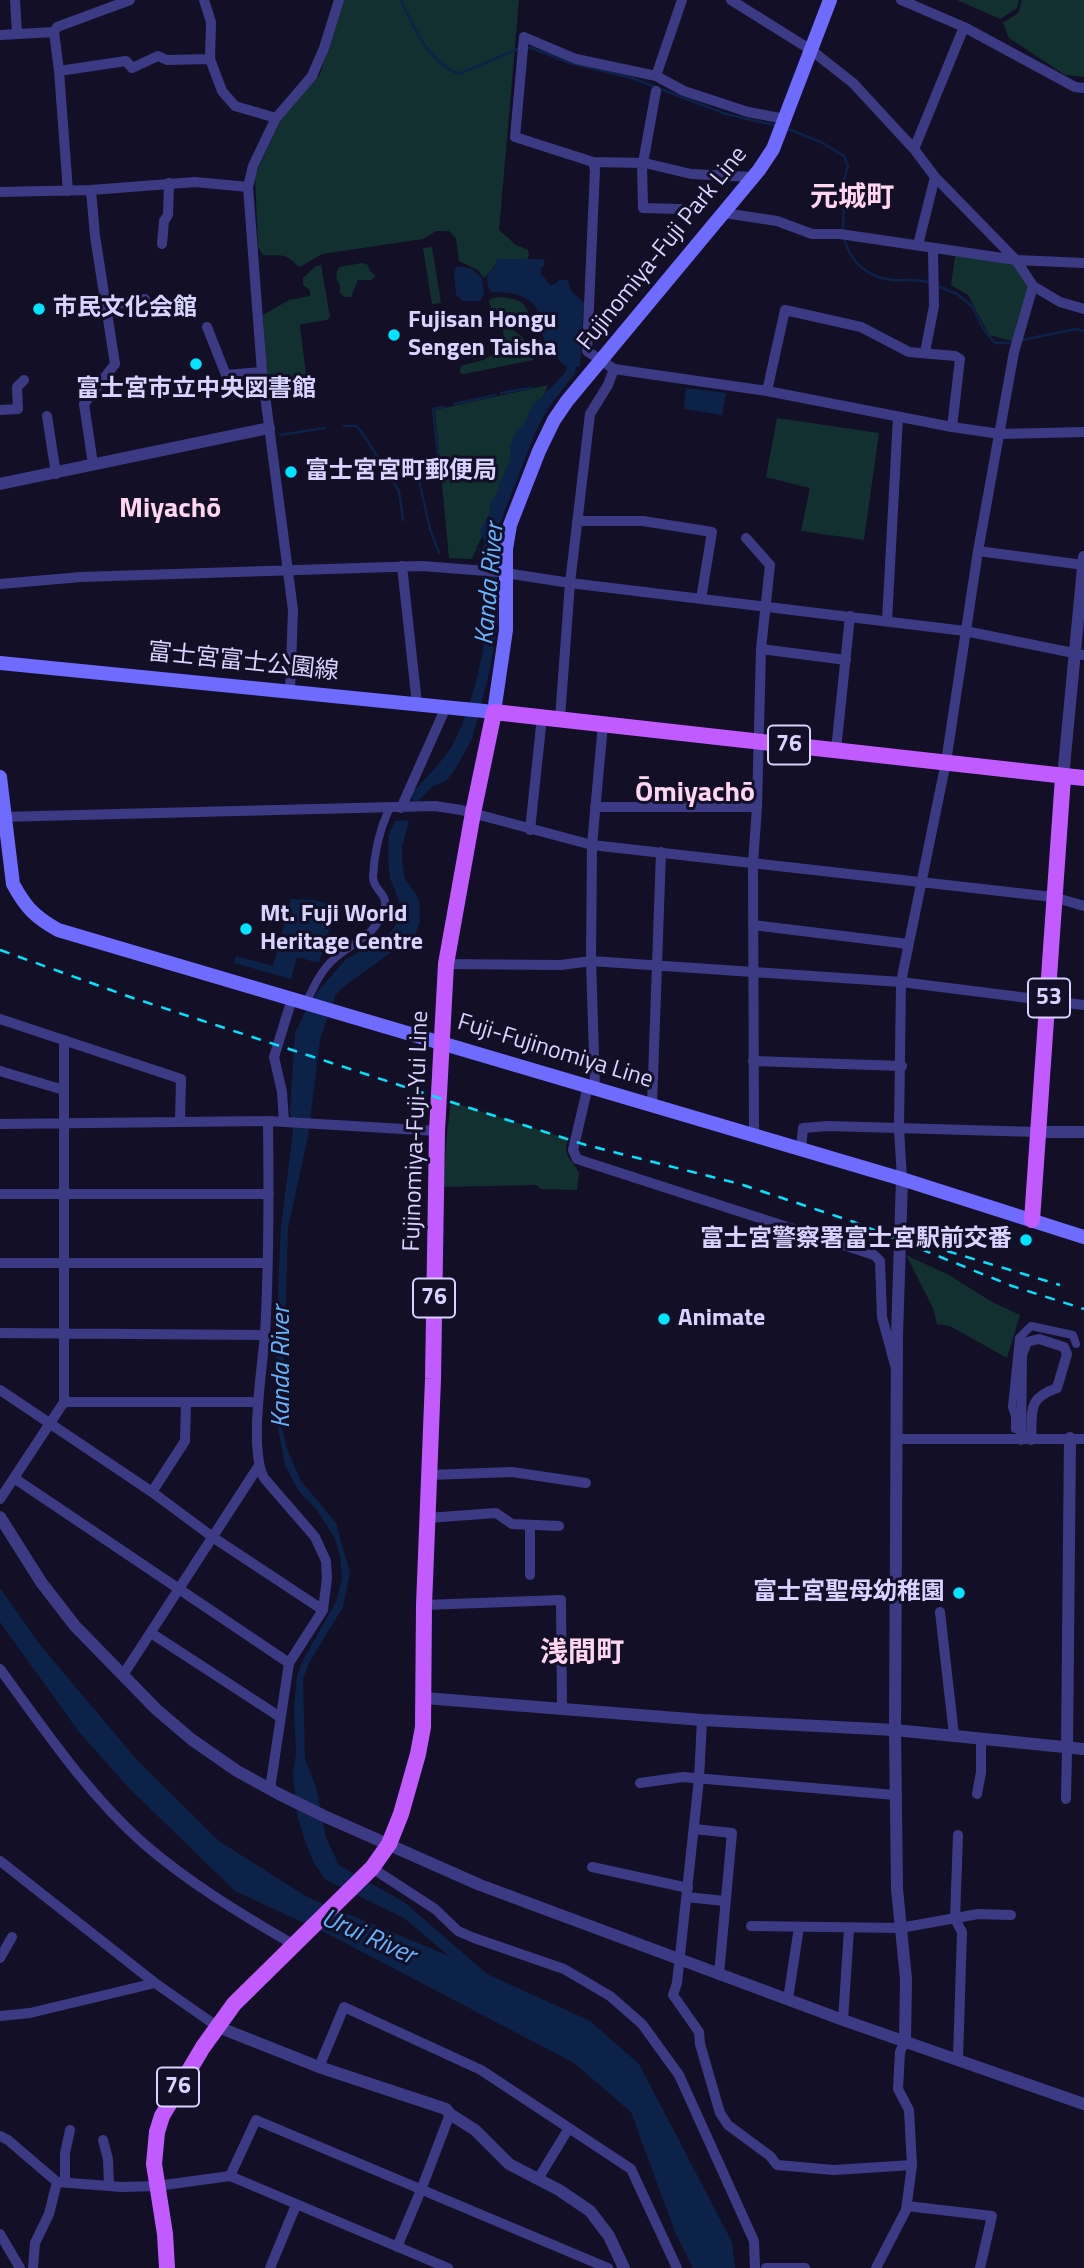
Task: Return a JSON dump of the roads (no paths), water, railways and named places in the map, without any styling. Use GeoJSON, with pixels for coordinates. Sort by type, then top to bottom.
{"type":"FeatureCollection","features":[{"type":"Feature","properties":{"kind":"main road","name":"Fujinomiya-Fuji Park Line"},"geometry":{"type":"LineString","coordinates":[[487,711],[506,630],[502,572],[510,525],[539,451],[567,401],[724,213],[773,149],[830,0]]}},
{"type":"Feature","properties":{"kind":"main road","name":"富士宮富士公園線"},"geometry":{"type":"LineString","coordinates":[[0,663],[487,711]]}},
{"type":"Feature","properties":{"kind":"main road","name":"76"},"geometry":{"type":"LineString","coordinates":[[487,711],[1084,778]]}},
{"type":"Feature","properties":{"kind":"main road","name":"Fujinomiya-Fuji-Yui Line"},"geometry":{"type":"LineString","coordinates":[[167,2268],[166,2234],[157,2186],[155,2147],[162,2116],[234,2004],[372,1868],[388,1844],[401,1814],[418,1754],[424,1698],[424,1605],[437,1131],[446,964],[473,813],[487,711]]}},
{"type":"Feature","properties":{"kind":"main road","name":"53"},"geometry":{"type":"LineString","coordinates":[[1032,1220],[1063,777]]}},
{"type":"Feature","properties":{"kind":"main road","name":"Fuji-Fujinomiya Line"},"geometry":{"type":"LineString","coordinates":[[0,778],[2,816],[13,884],[36,918],[58,930],[902,1179],[1084,1237]]}},
{"type":"Feature","properties":{"kind":"street"},"geometry":{"type":"LineString","coordinates":[[15,0],[17,34]]}},
{"type":"Feature","properties":{"kind":"street"},"geometry":{"type":"LineString","coordinates":[[68,191],[54,32],[57,27],[130,0]]}},
{"type":"Feature","properties":{"kind":"street"},"geometry":{"type":"LineString","coordinates":[[204,0],[211,22],[210,59],[222,91],[235,106],[276,118]]}},
{"type":"Feature","properties":{"kind":"street"},"geometry":{"type":"LineString","coordinates":[[290,691],[293,610],[262,372],[248,187],[253,166],[276,118],[312,76],[339,0]]}},
{"type":"Feature","properties":{"kind":"street"},"geometry":{"type":"LineString","coordinates":[[656,76],[682,0]]}},
{"type":"Feature","properties":{"kind":"street"},"geometry":{"type":"LineString","coordinates":[[731,0],[811,50],[853,83],[914,149],[935,177],[1016,260],[1033,286],[1060,302],[1084,309]]}},
{"type":"Feature","properties":{"kind":"street"},"geometry":{"type":"LineString","coordinates":[[901,0],[964,27],[1075,87],[1084,88]]}},
{"type":"Feature","properties":{"kind":"street"},"geometry":{"type":"LineString","coordinates":[[914,149],[964,27]]}},
{"type":"Feature","properties":{"kind":"street"},"geometry":{"type":"LineString","coordinates":[[0,35],[54,32]]}},
{"type":"Feature","properties":{"kind":"street"},"geometry":{"type":"LineString","coordinates":[[753,177],[691,174],[643,163],[593,162],[515,137],[524,37],[576,59],[656,76],[684,91],[783,124]]}},
{"type":"Feature","properties":{"kind":"street"},"geometry":{"type":"LineString","coordinates":[[59,71],[126,61],[132,68],[158,56],[167,60],[210,59]]}},
{"type":"Feature","properties":{"kind":"street"},"geometry":{"type":"LineString","coordinates":[[656,91],[643,163],[643,208],[680,208]]}},
{"type":"Feature","properties":{"kind":"street"},"geometry":{"type":"LineString","coordinates":[[593,162],[595,170],[587,351],[600,362],[614,369],[767,391],[951,427],[1000,434],[1084,432]]}},
{"type":"Feature","properties":{"kind":"street"},"geometry":{"type":"LineString","coordinates":[[918,245],[935,177]]}},
{"type":"Feature","properties":{"kind":"street"},"geometry":{"type":"LineString","coordinates":[[0,192],[91,190],[195,181],[248,187]]}},
{"type":"Feature","properties":{"kind":"street"},"geometry":{"type":"LineString","coordinates":[[162,244],[164,221],[168,215],[169,183]]}},
{"type":"Feature","properties":{"kind":"street"},"geometry":{"type":"LineString","coordinates":[[91,190],[95,236],[115,364],[84,404],[93,464]]}},
{"type":"Feature","properties":{"kind":"street"},"geometry":{"type":"LineString","coordinates":[[724,213],[777,221],[812,234],[840,234],[1016,260],[1084,263]]}},
{"type":"Feature","properties":{"kind":"street"},"geometry":{"type":"LineString","coordinates":[[925,352],[934,306],[933,249]]}},
{"type":"Feature","properties":{"kind":"street"},"geometry":{"type":"LineString","coordinates":[[876,2268],[907,2206],[912,2165],[909,2110],[898,2089],[900,2052],[905,2041],[905,1979],[900,1928],[895,1795],[897,1374],[902,1179],[901,982],[946,762],[978,551],[1014,352],[1033,286]]}},
{"type":"Feature","properties":{"kind":"street"},"geometry":{"type":"LineString","coordinates":[[105,306],[145,299]]}},
{"type":"Feature","properties":{"kind":"street"},"geometry":{"type":"LineString","coordinates":[[767,391],[785,310],[861,327],[909,352],[956,356],[960,359],[951,427]]}},
{"type":"Feature","properties":{"kind":"street"},"geometry":{"type":"LineString","coordinates":[[207,327],[226,375],[262,372]]}},
{"type":"Feature","properties":{"kind":"street"},"geometry":{"type":"LineString","coordinates":[[560,718],[570,583],[590,414],[608,385],[614,369]]}},
{"type":"Feature","properties":{"kind":"street"},"geometry":{"type":"LineString","coordinates":[[0,410],[18,409],[17,387],[24,380]]}},
{"type":"Feature","properties":{"kind":"street"},"geometry":{"type":"LineString","coordinates":[[47,416],[56,474]]}},
{"type":"Feature","properties":{"kind":"street"},"geometry":{"type":"LineString","coordinates":[[887,621],[898,416]]}},
{"type":"Feature","properties":{"kind":"street"},"geometry":{"type":"LineString","coordinates":[[0,484],[268,428]]}},
{"type":"Feature","properties":{"kind":"street"},"geometry":{"type":"LineString","coordinates":[[577,521],[643,522],[712,532],[701,598]]}},
{"type":"Feature","properties":{"kind":"street"},"geometry":{"type":"LineString","coordinates":[[746,538],[770,565],[761,649],[753,863],[754,1135]]}},
{"type":"Feature","properties":{"kind":"street"},"geometry":{"type":"LineString","coordinates":[[978,551],[1084,563],[1080,654],[1063,777]]}},
{"type":"Feature","properties":{"kind":"street"},"geometry":{"type":"LineString","coordinates":[[402,566],[417,704]]}},
{"type":"Feature","properties":{"kind":"street"},"geometry":{"type":"LineString","coordinates":[[0,584],[81,577],[289,569],[402,566],[480,570],[965,631],[1080,654]]}},
{"type":"Feature","properties":{"kind":"street"},"geometry":{"type":"LineString","coordinates":[[836,750],[850,616]]}},
{"type":"Feature","properties":{"kind":"street"},"geometry":{"type":"LineString","coordinates":[[761,649],[846,660]]}},
{"type":"Feature","properties":{"kind":"street"},"geometry":{"type":"LineString","coordinates":[[401,808],[446,707]]}},
{"type":"Feature","properties":{"kind":"street"},"geometry":{"type":"LineString","coordinates":[[530,830],[542,717]]}},
{"type":"Feature","properties":{"kind":"street"},"geometry":{"type":"LineString","coordinates":[[603,724],[592,845],[591,1087],[573,1150],[577,1159],[874,1255],[880,1261],[882,1317],[897,1374]]}},
{"type":"Feature","properties":{"kind":"street"},"geometry":{"type":"LineString","coordinates":[[2,816],[436,806],[473,813],[592,845],[1054,897],[1084,906]]}},
{"type":"Feature","properties":{"kind":"street"},"geometry":{"type":"LineString","coordinates":[[595,807],[757,807]]}},
{"type":"Feature","properties":{"kind":"street"},"geometry":{"type":"LineString","coordinates":[[288,1122],[275,1056],[302,1002],[316,981],[328,965],[370,934],[385,907],[384,895],[376,886],[373,877],[380,831],[388,808]]}},
{"type":"Feature","properties":{"kind":"street"},"geometry":{"type":"LineString","coordinates":[[652,1105],[661,852]]}},
{"type":"Feature","properties":{"kind":"street"},"geometry":{"type":"LineString","coordinates":[[752,925],[908,944]]}},
{"type":"Feature","properties":{"kind":"street"},"geometry":{"type":"LineString","coordinates":[[446,964],[561,965],[591,961],[656,965],[901,982],[1084,1005]]}},
{"type":"Feature","properties":{"kind":"street"},"geometry":{"type":"LineString","coordinates":[[0,1018],[181,1079],[180,1121]]}},
{"type":"Feature","properties":{"kind":"street"},"geometry":{"type":"LineString","coordinates":[[0,1499],[64,1402],[64,1040]]}},
{"type":"Feature","properties":{"kind":"street"},"geometry":{"type":"LineString","coordinates":[[753,1061],[902,1066]]}},
{"type":"Feature","properties":{"kind":"street"},"geometry":{"type":"LineString","coordinates":[[0,1071],[64,1090]]}},
{"type":"Feature","properties":{"kind":"street"},"geometry":{"type":"LineString","coordinates":[[268,1121],[265,1335],[258,1402],[258,1467],[264,1478],[310,1530],[323,1552],[327,1578],[323,1610],[289,1662],[280,1717],[274,1791]]}},
{"type":"Feature","properties":{"kind":"street"},"geometry":{"type":"LineString","coordinates":[[0,1124],[268,1121],[437,1131]]}},
{"type":"Feature","properties":{"kind":"street"},"geometry":{"type":"LineString","coordinates":[[801,1149],[803,1128],[828,1126],[1084,1132]]}},
{"type":"Feature","properties":{"kind":"street"},"geometry":{"type":"LineString","coordinates":[[0,1194],[269,1194]]}},
{"type":"Feature","properties":{"kind":"street"},"geometry":{"type":"LineString","coordinates":[[0,1263],[267,1263]]}},
{"type":"Feature","properties":{"kind":"street"},"geometry":{"type":"LineString","coordinates":[[1016,1429],[1012,1407],[1018,1338],[1031,1326],[1073,1335],[1076,1344]]}},
{"type":"Feature","properties":{"kind":"street"},"geometry":{"type":"LineString","coordinates":[[0,1333],[265,1335]]}},
{"type":"Feature","properties":{"kind":"street"},"geometry":{"type":"LineString","coordinates":[[1039,1339],[1064,1348],[1067,1354],[1057,1388],[1041,1393],[1034,1402],[1026,1440],[1022,1355],[1027,1342],[1039,1339]]}},
{"type":"Feature","properties":{"kind":"street"},"geometry":{"type":"LineString","coordinates":[[0,1390],[323,1610]]}},
{"type":"Feature","properties":{"kind":"street"},"geometry":{"type":"LineString","coordinates":[[64,1402],[258,1402]]}},
{"type":"Feature","properties":{"kind":"street"},"geometry":{"type":"LineString","coordinates":[[152,1492],[185,1441],[186,1402]]}},
{"type":"Feature","properties":{"kind":"street"},"geometry":{"type":"LineString","coordinates":[[1066,1799],[1070,1438]]}},
{"type":"Feature","properties":{"kind":"street"},"geometry":{"type":"LineString","coordinates":[[898,1439],[1084,1438]]}},
{"type":"Feature","properties":{"kind":"street"},"geometry":{"type":"LineString","coordinates":[[123,1675],[258,1467]]}},
{"type":"Feature","properties":{"kind":"street"},"geometry":{"type":"LineString","coordinates":[[429,1475],[512,1472],[586,1483]]}},
{"type":"Feature","properties":{"kind":"street"},"geometry":{"type":"LineString","coordinates":[[14,1478],[289,1662]]}},
{"type":"Feature","properties":{"kind":"street"},"geometry":{"type":"LineString","coordinates":[[428,1518],[496,1513],[512,1524],[559,1526]]}},
{"type":"Feature","properties":{"kind":"street"},"geometry":{"type":"LineString","coordinates":[[0,1517],[41,1582],[75,1626],[156,1709],[191,1739],[237,1771],[324,1816],[480,1885],[843,2020],[1084,2104]]}},
{"type":"Feature","properties":{"kind":"street"},"geometry":{"type":"LineString","coordinates":[[530,1526],[530,1576]]}},
{"type":"Feature","properties":{"kind":"street"},"geometry":{"type":"LineString","coordinates":[[424,1605],[561,1600],[562,1707]]}},
{"type":"Feature","properties":{"kind":"street"},"geometry":{"type":"LineString","coordinates":[[940,1612],[954,1735]]}},
{"type":"Feature","properties":{"kind":"street"},"geometry":{"type":"LineString","coordinates":[[151,1633],[280,1717]]}},
{"type":"Feature","properties":{"kind":"street"},"geometry":{"type":"LineString","coordinates":[[0,1669],[75,1769],[141,1841],[219,1901],[293,1945]]}},
{"type":"Feature","properties":{"kind":"street"},"geometry":{"type":"LineString","coordinates":[[424,1698],[702,1720],[895,1730],[1084,1749]]}},
{"type":"Feature","properties":{"kind":"street"},"geometry":{"type":"LineString","coordinates":[[702,1720],[694,1829],[677,1983],[673,1995],[699,2032],[720,2113],[728,2124],[770,2156],[777,2165],[834,2170],[912,2165]]}},
{"type":"Feature","properties":{"kind":"street"},"geometry":{"type":"LineString","coordinates":[[978,1794],[981,1739]]}},
{"type":"Feature","properties":{"kind":"street"},"geometry":{"type":"LineString","coordinates":[[640,1783],[683,1777],[895,1795]]}},
{"type":"Feature","properties":{"kind":"street"},"geometry":{"type":"LineString","coordinates":[[694,1829],[732,1833],[719,1974]]}},
{"type":"Feature","properties":{"kind":"street"},"geometry":{"type":"LineString","coordinates":[[958,1835],[955,1919],[962,1932],[958,2058]]}},
{"type":"Feature","properties":{"kind":"street"},"geometry":{"type":"LineString","coordinates":[[0,1861],[155,1983],[218,2026],[319,2067],[446,2109],[475,2130],[509,2164],[590,2211],[609,2236],[624,2268]]}},
{"type":"Feature","properties":{"kind":"street"},"geometry":{"type":"LineString","coordinates":[[592,1867],[724,1900]]}},
{"type":"Feature","properties":{"kind":"street"},"geometry":{"type":"LineString","coordinates":[[372,1868],[435,1909],[458,1931],[564,1969],[610,1996],[642,2024],[668,2058],[688,2092],[754,2241],[755,2268]]}},
{"type":"Feature","properties":{"kind":"street"},"geometry":{"type":"LineString","coordinates":[[751,1926],[900,1928],[978,1914],[1011,1915]]}},
{"type":"Feature","properties":{"kind":"street"},"geometry":{"type":"LineString","coordinates":[[788,1999],[799,1927]]}},
{"type":"Feature","properties":{"kind":"street"},"geometry":{"type":"LineString","coordinates":[[843,2020],[849,1929]]}},
{"type":"Feature","properties":{"kind":"street"},"geometry":{"type":"LineString","coordinates":[[0,1958],[12,1937]]}},
{"type":"Feature","properties":{"kind":"street"},"geometry":{"type":"LineString","coordinates":[[0,2016],[30,2013],[155,1983]]}},
{"type":"Feature","properties":{"kind":"street"},"geometry":{"type":"LineString","coordinates":[[319,2067],[345,2007],[481,2070],[631,2169],[677,2268]]}},
{"type":"Feature","properties":{"kind":"street"},"geometry":{"type":"LineString","coordinates":[[397,2247],[450,2114]]}},
{"type":"Feature","properties":{"kind":"street"},"geometry":{"type":"LineString","coordinates":[[230,2176],[256,2120],[608,2268]]}},
{"type":"Feature","properties":{"kind":"street"},"geometry":{"type":"LineString","coordinates":[[538,2179],[569,2128]]}},
{"type":"Feature","properties":{"kind":"street"},"geometry":{"type":"LineString","coordinates":[[33,2268],[35,2244],[61,2182],[70,2130]]}},
{"type":"Feature","properties":{"kind":"street"},"geometry":{"type":"LineString","coordinates":[[0,2136],[61,2182],[157,2186],[230,2176],[449,2268]]}},
{"type":"Feature","properties":{"kind":"street"},"geometry":{"type":"LineString","coordinates":[[103,2140],[108,2159],[109,2186]]}},
{"type":"Feature","properties":{"kind":"street"},"geometry":{"type":"LineString","coordinates":[[270,2268],[296,2205]]}},
{"type":"Feature","properties":{"kind":"street"},"geometry":{"type":"LineString","coordinates":[[907,2206],[992,2216],[980,2268]]}},
{"type":"Feature","properties":{"kind":"street"},"geometry":{"type":"LineString","coordinates":[[0,2234],[20,2268]]}},
{"type":"Feature","properties":{"kind":"street"},"geometry":{"type":"LineString","coordinates":[[766,2268],[806,2268]]}},
{"type":"Feature","properties":{"kind":"water","name":"Kanda River"},"geometry":{"type":"Polygon","coordinates":[[[497,259],[543,259],[545,264],[541,268],[541,274],[550,285],[559,280],[568,280],[571,291],[584,303],[580,366],[576,367],[575,373],[548,408],[535,433],[499,526],[496,547],[498,623],[490,669],[472,739],[446,781],[433,786],[417,802],[412,799],[412,793],[453,744],[465,718],[479,670],[487,616],[483,555],[478,553],[478,548],[483,548],[485,542],[481,528],[490,513],[490,504],[510,461],[510,446],[517,430],[523,426],[534,402],[544,396],[567,370],[545,344],[539,312],[535,306],[515,294],[491,292],[487,275],[496,266],[497,259]]]}},
{"type":"Feature","properties":{"kind":"water"},"geometry":{"type":"Polygon","coordinates":[[[457,266],[472,269],[482,278],[484,294],[480,301],[463,301],[456,295],[454,270],[457,266]]]}},
{"type":"Feature","properties":{"kind":"water"},"geometry":{"type":"Polygon","coordinates":[[[686,388],[726,393],[722,415],[684,409],[686,388]]]}},
{"type":"Feature","properties":{"kind":"water"},"geometry":{"type":"Polygon","coordinates":[[[409,820],[402,847],[402,862],[405,879],[419,899],[420,921],[415,935],[336,994],[320,1039],[308,1136],[288,1228],[282,1428],[287,1449],[301,1481],[336,1523],[350,1573],[343,1607],[309,1663],[303,1679],[305,1759],[316,1787],[326,1838],[339,1865],[404,1902],[487,1974],[590,2021],[639,2064],[732,2242],[735,2268],[693,2268],[675,2232],[631,2112],[574,2063],[332,1936],[235,1891],[128,1787],[79,1732],[0,1622],[0,1588],[41,1646],[137,1760],[219,1841],[307,1897],[449,1956],[404,1918],[326,1880],[314,1863],[305,1841],[297,1814],[293,1774],[296,1753],[294,1710],[297,1676],[303,1660],[336,1602],[342,1579],[335,1539],[317,1510],[298,1490],[285,1466],[275,1400],[281,1227],[293,1131],[290,1110],[295,1033],[319,990],[346,959],[387,937],[395,926],[401,907],[390,878],[389,835],[395,821],[409,820]]]}},
{"type":"Feature","properties":{"kind":"water"},"geometry":{"type":"Polygon","coordinates":[[[291,899],[313,900],[336,906],[319,963],[297,957],[291,979],[234,963],[236,956],[273,966],[291,899]]]}},
{"type":"Feature","properties":{"kind":"waterway"},"geometry":{"type":"LineString","coordinates":[[401,0],[430,53],[448,69],[459,74],[518,49]]}},
{"type":"Feature","properties":{"kind":"waterway"},"geometry":{"type":"LineString","coordinates":[[525,48],[532,48],[570,63],[632,78],[726,114],[778,126]]}},
{"type":"Feature","properties":{"kind":"waterway"},"geometry":{"type":"LineString","coordinates":[[788,129],[821,142],[844,156],[848,166],[844,180],[843,232]]}},
{"type":"Feature","properties":{"kind":"waterway"},"geometry":{"type":"LineString","coordinates":[[844,238],[855,261],[867,272],[892,280],[931,283]]}},
{"type":"Feature","properties":{"kind":"waterway"},"geometry":{"type":"LineString","coordinates":[[937,286],[957,294],[972,306],[984,330],[995,343],[1013,343]]}},
{"type":"Feature","properties":{"kind":"waterway"},"geometry":{"type":"LineString","coordinates":[[1022,340],[1076,329],[1084,331]]}},
{"type":"Feature","properties":{"kind":"waterway"},"geometry":{"type":"LineString","coordinates":[[501,393],[531,388]]}},
{"type":"Feature","properties":{"kind":"waterway"},"geometry":{"type":"LineString","coordinates":[[454,404],[496,395]]}},
{"type":"Feature","properties":{"kind":"waterway"},"geometry":{"type":"LineString","coordinates":[[439,553],[430,529],[416,467],[439,463],[433,409],[443,407]]}},
{"type":"Feature","properties":{"kind":"waterway"},"geometry":{"type":"LineString","coordinates":[[344,426],[357,426],[399,491],[403,520]]}},
{"type":"Feature","properties":{"kind":"waterway"},"geometry":{"type":"LineString","coordinates":[[280,435],[325,428]]}},
{"type":"Feature","properties":{"kind":"railway"},"geometry":{"type":"LineString","coordinates":[[0,950],[130,997],[586,1145],[740,1184],[854,1222],[1012,1286],[1084,1309]]}},
{"type":"Feature","properties":{"kind":"railway"},"geometry":{"type":"LineString","coordinates":[[947,1251],[1060,1285]]}},
{"type":"Feature","properties":{"kind":"place","name":"市民文化会館"},"geometry":{"type":"Point","coordinates":[39,309]}},
{"type":"Feature","properties":{"kind":"place","name":"Fujisan Hongu Sengen Taisha"},"geometry":{"type":"Point","coordinates":[394,335]}},
{"type":"Feature","properties":{"kind":"place","name":"富士宮市立中央図書館"},"geometry":{"type":"Point","coordinates":[196,364]}},
{"type":"Feature","properties":{"kind":"place","name":"富士宮宮町郵便局"},"geometry":{"type":"Point","coordinates":[291,472]}},
{"type":"Feature","properties":{"kind":"place","name":"Mt. Fuji World Heritage Centre"},"geometry":{"type":"Point","coordinates":[246,929]}},
{"type":"Feature","properties":{"kind":"place","name":"富士宮警察署富士宮駅前交番"},"geometry":{"type":"Point","coordinates":[1026,1240]}},
{"type":"Feature","properties":{"kind":"place","name":"Animate"},"geometry":{"type":"Point","coordinates":[664,1319]}},
{"type":"Feature","properties":{"kind":"place","name":"富士宮聖母幼稚園"},"geometry":{"type":"Point","coordinates":[959,1593]}},
{"type":"Feature","properties":{"kind":"district","name":"元城町"},"geometry":{"type":"Point","coordinates":[852,199]}},
{"type":"Feature","properties":{"kind":"district","name":"Miyachō"},"geometry":{"type":"Point","coordinates":[170,510]}},
{"type":"Feature","properties":{"kind":"district","name":"Ōmiyachō"},"geometry":{"type":"Point","coordinates":[695,794]}},
{"type":"Feature","properties":{"kind":"district","name":"浅間町"},"geometry":{"type":"Point","coordinates":[582,1654]}},
{"type":"Feature","properties":{"kind":"water label","name":"Urui River"},"geometry":{"type":"Point","coordinates":[368,1938]}}]}
